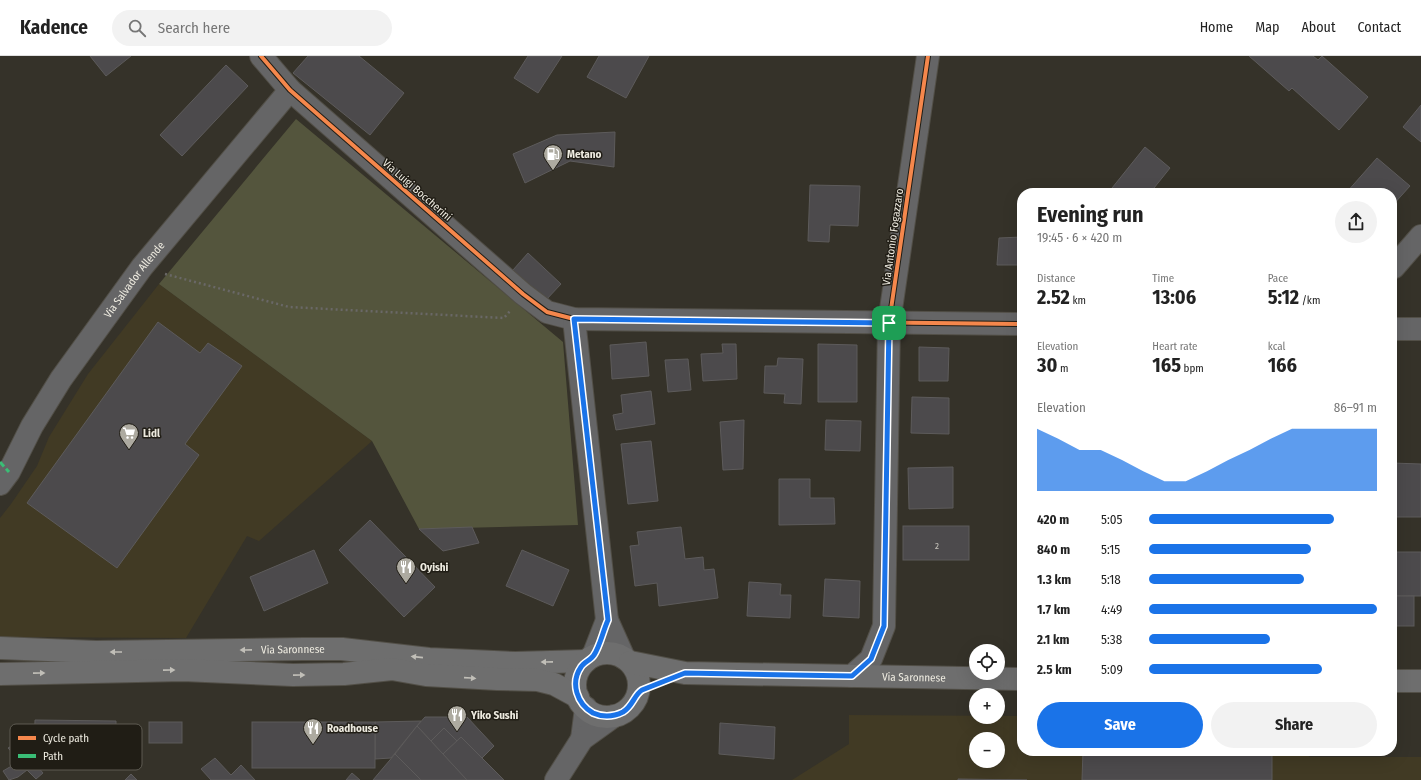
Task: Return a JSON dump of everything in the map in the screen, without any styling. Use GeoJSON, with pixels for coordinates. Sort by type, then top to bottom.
{"type":"FeatureCollection","features":[{"type":"Feature","properties":{"kind":"main road","name":"Via Saronnese"},"geometry":{"type":"LineString","coordinates":[[0,648],[96,652],[342,649],[429,659],[515,663],[590,658],[611,653],[627,660],[685,673],[1017,679]]}},
{"type":"Feature","properties":{"kind":"main road"},"geometry":{"type":"LineString","coordinates":[[582,702],[576,687],[576,678],[580,668],[590,658]]}},
{"type":"Feature","properties":{"kind":"main road"},"geometry":{"type":"LineString","coordinates":[[0,674],[183,670],[293,675],[344,674],[392,669],[426,675],[538,680],[554,684],[582,702],[597,715],[614,716],[630,707],[638,692],[639,680],[637,674],[627,660]]}},
{"type":"Feature","properties":{"kind":"main road","name":"Via Saronnese"},"geometry":{"type":"LineString","coordinates":[[638,692],[685,673]]}},
{"type":"Feature","properties":{"kind":"main road"},"geometry":{"type":"LineString","coordinates":[[1397,681],[1421,681]]}},
{"type":"Feature","properties":{"kind":"street","name":"Via Luigi Boccherini"},"geometry":{"type":"LineString","coordinates":[[261,56],[290,90],[523,294],[547,312],[574,319],[1017,324]]}},
{"type":"Feature","properties":{"kind":"street","name":"Via Antonio Fogazzaro"},"geometry":{"type":"LineString","coordinates":[[852,676],[871,659],[884,626],[889,323],[928,56]]}},
{"type":"Feature","properties":{"kind":"street","name":"Via Salvador Allende"},"geometry":{"type":"LineString","coordinates":[[0,484],[9,472],[32,426],[61,378],[142,267],[290,90]]}},
{"type":"Feature","properties":{"kind":"street"},"geometry":{"type":"LineString","coordinates":[[1397,264],[1421,236]]}},
{"type":"Feature","properties":{"kind":"street"},"geometry":{"type":"LineString","coordinates":[[574,319],[608,620],[627,660]]}},
{"type":"Feature","properties":{"kind":"street"},"geometry":{"type":"LineString","coordinates":[[1397,329],[1421,329]]}},
{"type":"Feature","properties":{"kind":"street"},"geometry":{"type":"LineString","coordinates":[[590,658],[608,620]]}},
{"type":"Feature","properties":{"kind":"street"},"geometry":{"type":"LineString","coordinates":[[582,702],[582,739]]}},
{"type":"Feature","properties":{"kind":"street"},"geometry":{"type":"LineString","coordinates":[[556,780],[582,739],[614,716]]}},
{"type":"Feature","properties":{"kind":"path"},"geometry":{"type":"LineString","coordinates":[[142,267],[289,307],[504,318],[523,294]]}},
{"type":"Feature","properties":{"kind":"shaded area"},"geometry":{"type":"Polygon","coordinates":[[[159,284],[372,441],[259,541],[247,536],[186,638],[0,637],[0,518],[37,466],[49,437],[88,374],[159,284]]]}},
{"type":"Feature","properties":{"kind":"shaded area"},"geometry":{"type":"Polygon","coordinates":[[[849,715],[969,716],[969,724],[1005,724],[1005,716],[1017,716],[1017,756],[1421,757],[1421,780],[792,780],[849,744],[849,715]]]}},
{"type":"Feature","properties":{"kind":"green space"},"geometry":{"type":"Polygon","coordinates":[[[296,119],[563,342],[578,525],[419,529],[372,441],[159,284],[296,119]]]}},
{"type":"Feature","properties":{"kind":"building"},"geometry":{"type":"Polygon","coordinates":[[[90,56],[131,56],[106,76],[90,56]]]}},
{"type":"Feature","properties":{"kind":"building"},"geometry":{"type":"Polygon","coordinates":[[[308,56],[359,56],[404,93],[370,135],[293,73],[308,56]]]}},
{"type":"Feature","properties":{"kind":"building"},"geometry":{"type":"Polygon","coordinates":[[[528,56],[562,56],[538,93],[514,78],[528,56]]]}},
{"type":"Feature","properties":{"kind":"building"},"geometry":{"type":"Polygon","coordinates":[[[599,56],[649,56],[626,98],[587,77],[599,56]]]}},
{"type":"Feature","properties":{"kind":"building"},"geometry":{"type":"Polygon","coordinates":[[[1249,56],[1313,56],[1318,60],[1322,56],[1368,97],[1339,130],[1292,88],[1289,91],[1249,56]]]}},
{"type":"Feature","properties":{"kind":"building"},"geometry":{"type":"Polygon","coordinates":[[[226,65],[248,86],[182,156],[160,135],[226,65]]]}},
{"type":"Feature","properties":{"kind":"building"},"geometry":{"type":"Polygon","coordinates":[[[1421,105],[1421,142],[1403,127],[1421,105]]]}},
{"type":"Feature","properties":{"kind":"building"},"geometry":{"type":"Polygon","coordinates":[[[615,132],[614,167],[570,161],[525,183],[513,154],[557,135],[615,132]]]}},
{"type":"Feature","properties":{"kind":"building"},"geometry":{"type":"Polygon","coordinates":[[[1145,147],[1170,168],[1154,188],[1112,188],[1145,147]]]}},
{"type":"Feature","properties":{"kind":"building"},"geometry":{"type":"Polygon","coordinates":[[[1377,158],[1410,186],[1397,200],[1397,188],[1350,188],[1377,158]]]}},
{"type":"Feature","properties":{"kind":"building"},"geometry":{"type":"Polygon","coordinates":[[[810,185],[860,186],[858,226],[830,225],[829,242],[808,241],[810,185]]]}},
{"type":"Feature","properties":{"kind":"building"},"geometry":{"type":"Polygon","coordinates":[[[1017,237],[1017,265],[997,265],[999,238],[1017,237]]]}},
{"type":"Feature","properties":{"kind":"building"},"geometry":{"type":"Polygon","coordinates":[[[528,253],[561,284],[545,301],[513,270],[528,253]]]}},
{"type":"Feature","properties":{"kind":"building","name":"Lidl"},"geometry":{"type":"Polygon","coordinates":[[[158,322],[200,353],[208,343],[242,366],[185,444],[199,455],[117,568],[27,503],[158,322]]]}},
{"type":"Feature","properties":{"kind":"building"},"geometry":{"type":"Polygon","coordinates":[[[646,342],[649,376],[612,379],[610,345],[646,342]]]}},
{"type":"Feature","properties":{"kind":"building"},"geometry":{"type":"Polygon","coordinates":[[[722,344],[736,344],[737,379],[703,381],[701,354],[723,353],[722,344]]]}},
{"type":"Feature","properties":{"kind":"building"},"geometry":{"type":"Polygon","coordinates":[[[818,344],[857,345],[857,402],[818,402],[818,344]]]}},
{"type":"Feature","properties":{"kind":"building"},"geometry":{"type":"Polygon","coordinates":[[[919,347],[949,348],[948,381],[919,381],[919,347]]]}},
{"type":"Feature","properties":{"kind":"building"},"geometry":{"type":"Polygon","coordinates":[[[778,358],[803,359],[801,404],[784,403],[785,394],[764,393],[765,366],[777,366],[778,358]]]}},
{"type":"Feature","properties":{"kind":"building"},"geometry":{"type":"Polygon","coordinates":[[[688,359],[691,390],[668,392],[665,360],[688,359]]]}},
{"type":"Feature","properties":{"kind":"building"},"geometry":{"type":"Polygon","coordinates":[[[651,391],[655,424],[616,430],[613,415],[623,413],[621,395],[651,391]]]}},
{"type":"Feature","properties":{"kind":"building"},"geometry":{"type":"Polygon","coordinates":[[[912,397],[949,398],[949,434],[911,433],[912,397]]]}},
{"type":"Feature","properties":{"kind":"building"},"geometry":{"type":"Polygon","coordinates":[[[744,420],[743,469],[723,470],[720,422],[744,420]]]}},
{"type":"Feature","properties":{"kind":"building"},"geometry":{"type":"Polygon","coordinates":[[[826,420],[861,421],[860,451],[825,450],[826,420]]]}},
{"type":"Feature","properties":{"kind":"building"},"geometry":{"type":"Polygon","coordinates":[[[651,441],[658,501],[628,504],[621,444],[651,441]]]}},
{"type":"Feature","properties":{"kind":"building"},"geometry":{"type":"Polygon","coordinates":[[[1397,463],[1421,464],[1421,517],[1397,517],[1397,463]]]}},
{"type":"Feature","properties":{"kind":"building"},"geometry":{"type":"Polygon","coordinates":[[[953,467],[953,508],[909,509],[908,468],[953,467]]]}},
{"type":"Feature","properties":{"kind":"building"},"geometry":{"type":"Polygon","coordinates":[[[779,479],[810,479],[810,498],[834,498],[835,524],[779,525],[779,479]]]}},
{"type":"Feature","properties":{"kind":"building"},"geometry":{"type":"Polygon","coordinates":[[[370,520],[435,587],[404,617],[339,550],[370,520]]]}},
{"type":"Feature","properties":{"kind":"building"},"geometry":{"type":"Polygon","coordinates":[[[903,526],[969,526],[969,560],[903,560],[903,526]]]}},
{"type":"Feature","properties":{"kind":"building"},"geometry":{"type":"Polygon","coordinates":[[[472,527],[479,543],[443,551],[419,529],[472,527]]]}},
{"type":"Feature","properties":{"kind":"building"},"geometry":{"type":"Polygon","coordinates":[[[681,527],[685,559],[703,557],[704,570],[714,569],[718,598],[659,606],[657,583],[635,586],[630,546],[639,545],[637,532],[681,527]]]}},
{"type":"Feature","properties":{"kind":"building"},"geometry":{"type":"Polygon","coordinates":[[[314,550],[328,583],[264,611],[250,577],[314,550]]]}},
{"type":"Feature","properties":{"kind":"building"},"geometry":{"type":"Polygon","coordinates":[[[522,550],[569,570],[553,606],[506,586],[522,550]]]}},
{"type":"Feature","properties":{"kind":"building"},"geometry":{"type":"Polygon","coordinates":[[[1397,552],[1421,552],[1421,596],[1397,596],[1397,552]]]}},
{"type":"Feature","properties":{"kind":"building"},"geometry":{"type":"Polygon","coordinates":[[[825,579],[860,581],[859,618],[823,616],[825,579]]]}},
{"type":"Feature","properties":{"kind":"building"},"geometry":{"type":"Polygon","coordinates":[[[749,582],[781,584],[780,595],[791,595],[790,618],[747,616],[749,582]]]}},
{"type":"Feature","properties":{"kind":"building"},"geometry":{"type":"Polygon","coordinates":[[[1397,596],[1414,596],[1414,626],[1397,626],[1397,596]]]}},
{"type":"Feature","properties":{"kind":"building"},"geometry":{"type":"Polygon","coordinates":[[[425,717],[467,717],[494,746],[482,758],[461,737],[457,741],[444,728],[431,741],[417,726],[425,717]]]}},
{"type":"Feature","properties":{"kind":"building"},"geometry":{"type":"Polygon","coordinates":[[[35,720],[116,721],[116,724],[35,724],[35,720]]]}},
{"type":"Feature","properties":{"kind":"building"},"geometry":{"type":"Polygon","coordinates":[[[421,721],[391,758],[375,759],[375,722],[421,721]]]}},
{"type":"Feature","properties":{"kind":"building"},"geometry":{"type":"Polygon","coordinates":[[[149,722],[182,722],[182,743],[149,743],[149,722]]]}},
{"type":"Feature","properties":{"kind":"building"},"geometry":{"type":"Polygon","coordinates":[[[252,722],[375,722],[375,768],[252,768],[252,722]]]}},
{"type":"Feature","properties":{"kind":"building"},"geometry":{"type":"Polygon","coordinates":[[[720,723],[775,727],[774,759],[719,754],[720,723]]]}},
{"type":"Feature","properties":{"kind":"building"},"geometry":{"type":"Polygon","coordinates":[[[417,726],[467,780],[421,780],[395,754],[417,726]]]}},
{"type":"Feature","properties":{"kind":"building"},"geometry":{"type":"Polygon","coordinates":[[[444,728],[457,741],[443,754],[431,741],[444,728]]]}},
{"type":"Feature","properties":{"kind":"building"},"geometry":{"type":"Polygon","coordinates":[[[461,737],[504,780],[467,780],[443,754],[461,737]]]}},
{"type":"Feature","properties":{"kind":"building"},"geometry":{"type":"Polygon","coordinates":[[[395,754],[421,780],[373,780],[395,754]]]}},
{"type":"Feature","properties":{"kind":"building"},"geometry":{"type":"Polygon","coordinates":[[[1083,756],[1272,756],[1272,780],[1082,780],[1083,756]]]}},
{"type":"Feature","properties":{"kind":"building"},"geometry":{"type":"Polygon","coordinates":[[[215,758],[231,775],[241,765],[255,780],[211,780],[201,769],[215,758]]]}},
{"type":"Feature","properties":{"kind":"building"},"geometry":{"type":"Polygon","coordinates":[[[10,767],[10,770],[27,770],[18,777],[9,780],[3,771],[10,767]]]}},
{"type":"Feature","properties":{"kind":"building"},"geometry":{"type":"Polygon","coordinates":[[[27,770],[40,770],[43,773],[36,779],[27,770]]]}},
{"type":"Feature","properties":{"kind":"building"},"geometry":{"type":"Polygon","coordinates":[[[352,773],[360,780],[346,780],[352,773]]]}},
{"type":"Feature","properties":{"kind":"building"},"geometry":{"type":"Polygon","coordinates":[[[131,774],[137,780],[125,780],[131,774]]]}},
{"type":"Feature","properties":{"kind":"building"},"geometry":{"type":"Polygon","coordinates":[[[958,779],[1027,780],[958,780],[958,779]]]}},
{"type":"Feature","properties":{"kind":"marked path"},"geometry":{"type":"LineString","coordinates":[[0,462],[9,472]]}},
{"type":"Feature","properties":{"kind":"cycle path"},"geometry":{"type":"LineString","coordinates":[[261,56],[290,90],[523,294],[547,312],[574,319],[1017,324]]}},
{"type":"Feature","properties":{"kind":"cycle path"},"geometry":{"type":"LineString","coordinates":[[852,676],[871,659],[884,626],[889,323],[928,56]]}},
{"type":"Feature","properties":{"kind":"place","name":"Metano"},"geometry":{"type":"Point","coordinates":[553,171]}},
{"type":"Feature","properties":{"kind":"place","name":"Lidl"},"geometry":{"type":"Point","coordinates":[129,450]}},
{"type":"Feature","properties":{"kind":"place","name":"Oyishi"},"geometry":{"type":"Point","coordinates":[406,584]}},
{"type":"Feature","properties":{"kind":"place","name":"Yiko Sushi"},"geometry":{"type":"Point","coordinates":[457,732]}},
{"type":"Feature","properties":{"kind":"place","name":"Roadhouse"},"geometry":{"type":"Point","coordinates":[313,745]}},
{"type":"Feature","properties":{"kind":"route"},"geometry":{"type":"LineString","coordinates":[[574,319],[889,323],[884,626],[871,659],[852,676],[685,673],[638,692],[630,707],[614,716],[597,715],[591,712],[581,703],[578,697],[576,678],[580,668],[586,661],[594,656],[608,620],[574,319]]}}]}
